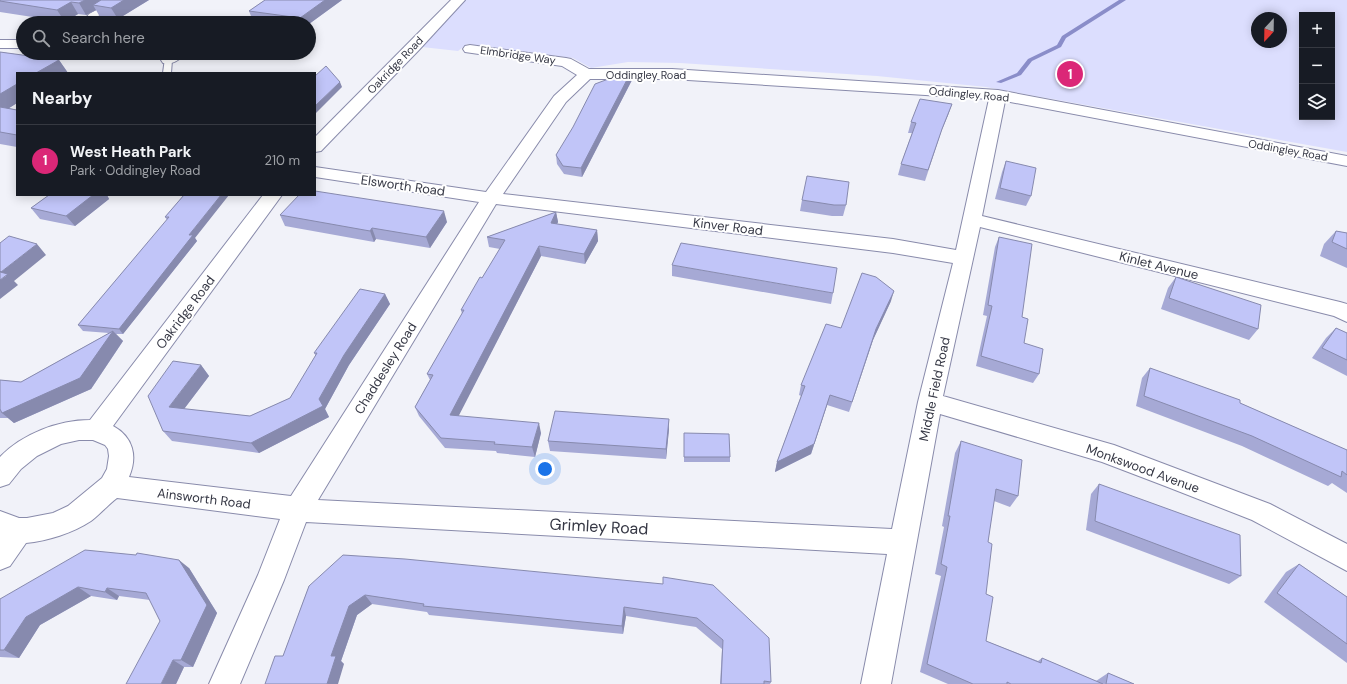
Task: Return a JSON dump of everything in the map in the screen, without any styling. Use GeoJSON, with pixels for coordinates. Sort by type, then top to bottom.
{"type":"FeatureCollection","features":[{"type":"Feature","properties":{"kind":"street","name":"Oakridge Road"},"geometry":{"type":"LineString","coordinates":[[316,146],[413,48],[458,0]]}},
{"type":"Feature","properties":{"kind":"street"},"geometry":{"type":"LineString","coordinates":[[0,44],[16,44]]}},
{"type":"Feature","properties":{"kind":"street","name":"Elmbridge Way"},"geometry":{"type":"LineString","coordinates":[[470,49],[566,62],[586,74]]}},
{"type":"Feature","properties":{"kind":"street","name":"Oddingley Road"},"geometry":{"type":"LineString","coordinates":[[586,74],[622,76],[672,74],[998,96],[1347,161]]}},
{"type":"Feature","properties":{"kind":"street","name":"Chaddesley Road"},"geometry":{"type":"LineString","coordinates":[[224,684],[270,580],[297,510],[492,198],[560,99],[586,74]]}},
{"type":"Feature","properties":{"kind":"street","name":"Middle Field Road"},"geometry":{"type":"LineString","coordinates":[[876,684],[930,402],[964,258],[998,96]]}},
{"type":"Feature","properties":{"kind":"street","name":"Elsworth Road"},"geometry":{"type":"LineString","coordinates":[[316,172],[492,198]]}},
{"type":"Feature","properties":{"kind":"street","name":"Oakridge Road"},"geometry":{"type":"LineString","coordinates":[[97,429],[272,196]]}},
{"type":"Feature","properties":{"kind":"street","name":"Kinver Road"},"geometry":{"type":"LineString","coordinates":[[492,198],[893,246],[964,258]]}},
{"type":"Feature","properties":{"kind":"street","name":"Kinlet Avenue"},"geometry":{"type":"LineString","coordinates":[[971,219],[1340,310],[1347,314]]}},
{"type":"Feature","properties":{"kind":"street","name":"Monkswood Avenue"},"geometry":{"type":"LineString","coordinates":[[930,402],[1105,452],[1261,512],[1347,558]]}},
{"type":"Feature","properties":{"kind":"street"},"geometry":{"type":"LineString","coordinates":[[0,557],[9,527],[48,527],[82,512],[112,486],[122,460],[122,451],[116,439],[97,429],[78,429],[54,436],[37,444],[17,458],[1,473]]}},
{"type":"Feature","properties":{"kind":"street","name":"Ainsworth Road"},"geometry":{"type":"LineString","coordinates":[[112,486],[297,510]]}},
{"type":"Feature","properties":{"kind":"street","name":"Grimley Road"},"geometry":{"type":"LineString","coordinates":[[297,510],[902,542]]}},
{"type":"Feature","properties":{"kind":"lane"},"geometry":{"type":"LineString","coordinates":[[92,16],[120,0]]}},
{"type":"Feature","properties":{"kind":"shaded area"},"geometry":{"type":"Polygon","coordinates":[[[464,0],[1347,0],[1347,152],[986,87],[877,76],[680,63],[628,62],[591,68],[573,58],[467,44],[458,51],[422,47],[464,0]]]}},
{"type":"Feature","properties":{"kind":"building"},"geometry":{"type":"Polygon","coordinates":[[[0,0],[85,0],[79,3],[71,2],[57,10],[0,0]]]}},
{"type":"Feature","properties":{"kind":"building"},"geometry":{"type":"Polygon","coordinates":[[[101,0],[124,0],[111,8],[93,5],[101,0]]]}},
{"type":"Feature","properties":{"kind":"building"},"geometry":{"type":"Polygon","coordinates":[[[265,0],[325,0],[303,16],[285,16],[249,11],[265,0]]]}},
{"type":"Feature","properties":{"kind":"building"},"geometry":{"type":"Polygon","coordinates":[[[0,52],[16,54],[16,60],[59,60],[38,72],[16,72],[16,85],[0,94],[0,52]]]}},
{"type":"Feature","properties":{"kind":"building"},"geometry":{"type":"Polygon","coordinates":[[[326,66],[340,82],[316,105],[316,75],[326,66]]]}},
{"type":"Feature","properties":{"kind":"building"},"geometry":{"type":"Polygon","coordinates":[[[627,72],[631,72],[581,168],[563,166],[556,155],[573,127],[595,84],[627,72]]]}},
{"type":"Feature","properties":{"kind":"building"},"geometry":{"type":"Polygon","coordinates":[[[920,99],[952,104],[928,170],[901,164],[916,123],[911,122],[920,99]]]}},
{"type":"Feature","properties":{"kind":"building"},"geometry":{"type":"Polygon","coordinates":[[[0,107],[16,110],[16,135],[0,132],[0,107]]]}},
{"type":"Feature","properties":{"kind":"building"},"geometry":{"type":"Polygon","coordinates":[[[1006,161],[1036,168],[1031,196],[1000,188],[1006,161]]]}},
{"type":"Feature","properties":{"kind":"building"},"geometry":{"type":"Polygon","coordinates":[[[807,176],[849,182],[846,205],[834,205],[802,200],[807,176]]]}},
{"type":"Feature","properties":{"kind":"building"},"geometry":{"type":"Polygon","coordinates":[[[316,191],[444,211],[426,237],[372,228],[370,231],[280,215],[298,196],[316,196],[316,191]]]}},
{"type":"Feature","properties":{"kind":"building"},"geometry":{"type":"Polygon","coordinates":[[[48,196],[92,196],[66,216],[31,208],[48,196]]]}},
{"type":"Feature","properties":{"kind":"building"},"geometry":{"type":"Polygon","coordinates":[[[183,196],[220,196],[189,235],[193,235],[119,329],[78,325],[169,217],[165,217],[183,196]]]}},
{"type":"Feature","properties":{"kind":"building"},"geometry":{"type":"Polygon","coordinates":[[[556,212],[551,223],[597,230],[584,254],[539,246],[450,415],[539,423],[532,447],[494,444],[495,442],[441,438],[415,407],[433,375],[427,374],[464,310],[461,310],[480,277],[482,278],[505,240],[487,237],[556,212]]]}},
{"type":"Feature","properties":{"kind":"building"},"geometry":{"type":"Polygon","coordinates":[[[1336,231],[1347,233],[1347,249],[1332,242],[1336,231]]]}},
{"type":"Feature","properties":{"kind":"building"},"geometry":{"type":"Polygon","coordinates":[[[9,236],[37,244],[1,272],[0,243],[9,236]]]}},
{"type":"Feature","properties":{"kind":"building"},"geometry":{"type":"Polygon","coordinates":[[[999,237],[1032,244],[1022,317],[1028,319],[1024,343],[1043,349],[1039,374],[981,356],[992,306],[988,305],[999,237]]]}},
{"type":"Feature","properties":{"kind":"building"},"geometry":{"type":"Polygon","coordinates":[[[681,243],[837,268],[833,293],[672,265],[681,243]]]}},
{"type":"Feature","properties":{"kind":"building"},"geometry":{"type":"Polygon","coordinates":[[[0,272],[8,274],[0,280],[0,272]]]}},
{"type":"Feature","properties":{"kind":"building"},"geometry":{"type":"Polygon","coordinates":[[[862,273],[876,277],[894,291],[876,329],[852,402],[830,395],[814,444],[777,462],[805,386],[801,385],[826,324],[841,328],[862,273]]]}},
{"type":"Feature","properties":{"kind":"building"},"geometry":{"type":"Polygon","coordinates":[[[1176,277],[1261,305],[1258,329],[1169,298],[1176,277]]]}},
{"type":"Feature","properties":{"kind":"building"},"geometry":{"type":"Polygon","coordinates":[[[360,289],[385,294],[344,355],[319,399],[323,406],[251,443],[163,431],[148,396],[173,361],[201,365],[169,407],[250,416],[290,398],[317,353],[314,353],[360,289]]]}},
{"type":"Feature","properties":{"kind":"building"},"geometry":{"type":"Polygon","coordinates":[[[1336,328],[1347,333],[1347,360],[1322,348],[1336,328]]]}},
{"type":"Feature","properties":{"kind":"building"},"geometry":{"type":"Polygon","coordinates":[[[113,331],[80,378],[2,413],[0,409],[0,380],[21,382],[113,331]]]}},
{"type":"Feature","properties":{"kind":"building"},"geometry":{"type":"Polygon","coordinates":[[[1150,368],[1240,400],[1240,403],[1347,450],[1347,475],[1342,471],[1341,477],[1252,436],[1144,396],[1150,368]]]}},
{"type":"Feature","properties":{"kind":"building"},"geometry":{"type":"Polygon","coordinates":[[[555,411],[669,419],[666,449],[548,441],[555,411]]]}},
{"type":"Feature","properties":{"kind":"building"},"geometry":{"type":"Polygon","coordinates":[[[684,433],[729,434],[730,457],[684,457],[684,433]]]}},
{"type":"Feature","properties":{"kind":"building"},"geometry":{"type":"Polygon","coordinates":[[[961,441],[1022,460],[1018,496],[996,489],[988,542],[992,544],[986,594],[993,597],[986,641],[1041,663],[1042,658],[1103,684],[1011,684],[1007,682],[1007,684],[973,684],[927,664],[947,567],[941,564],[961,441]]]}},
{"type":"Feature","properties":{"kind":"building"},"geometry":{"type":"Polygon","coordinates":[[[1099,484],[1240,535],[1241,576],[1095,521],[1099,484]]]}},
{"type":"Feature","properties":{"kind":"building"},"geometry":{"type":"Polygon","coordinates":[[[85,550],[136,555],[137,553],[179,560],[207,605],[181,660],[173,660],[161,684],[126,684],[160,621],[146,593],[107,588],[105,592],[78,587],[26,617],[4,650],[0,650],[0,599],[85,550]]]}},
{"type":"Feature","properties":{"kind":"building"},"geometry":{"type":"Polygon","coordinates":[[[343,555],[405,559],[663,584],[663,577],[713,585],[769,638],[771,682],[764,681],[764,684],[721,684],[723,640],[697,618],[624,607],[622,626],[423,606],[424,604],[365,595],[349,606],[331,656],[336,656],[327,684],[265,684],[275,656],[283,656],[309,586],[343,555]]]}},
{"type":"Feature","properties":{"kind":"building"},"geometry":{"type":"Polygon","coordinates":[[[1299,564],[1347,597],[1347,644],[1277,593],[1299,564]]]}},
{"type":"Feature","properties":{"kind":"building"},"geometry":{"type":"Polygon","coordinates":[[[1108,673],[1134,684],[1106,684],[1108,673]]]}},
{"type":"Feature","properties":{"kind":"waterway"},"geometry":{"type":"LineString","coordinates":[[999,82],[1019,74],[1030,60],[1059,46],[1064,37],[1123,0]]}},
{"type":"Feature","properties":{"kind":"place","name":"West Heath Park"},"geometry":{"type":"Point","coordinates":[1070,74]}}]}
